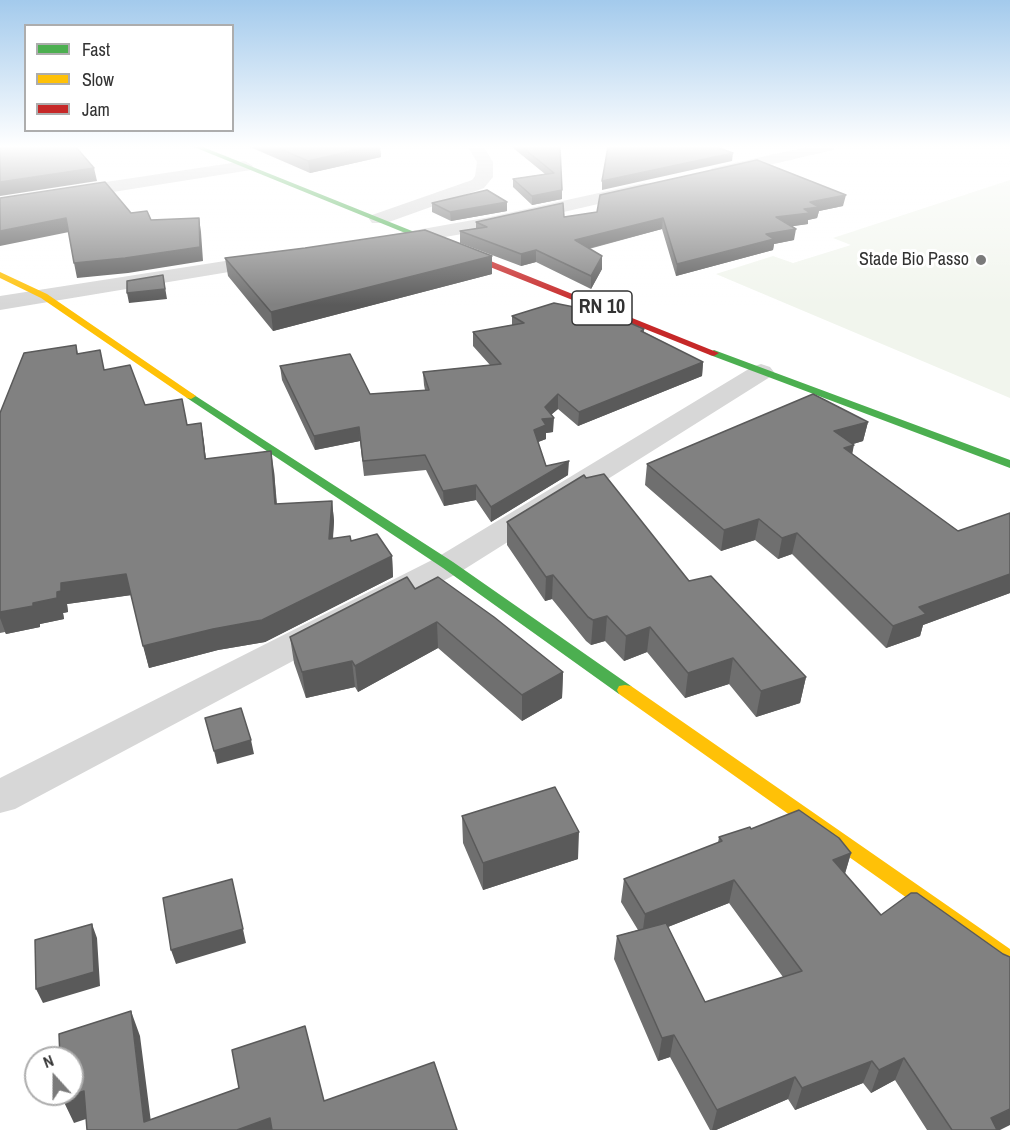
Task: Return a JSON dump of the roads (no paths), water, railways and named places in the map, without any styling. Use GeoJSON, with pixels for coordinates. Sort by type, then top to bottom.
{"type":"FeatureCollection","features":[{"type":"Feature","properties":{"kind":"main road","name":"RN 10"},"geometry":{"type":"LineString","coordinates":[[330,200],[761,372],[1010,464]]}},
{"type":"Feature","properties":{"kind":"main road"},"geometry":{"type":"LineString","coordinates":[[0,275],[44,296],[126,353],[448,565],[1010,960]]}},
{"type":"Feature","properties":{"kind":"street"},"geometry":{"type":"LineString","coordinates":[[0,204],[28,200]]}},
{"type":"Feature","properties":{"kind":"street"},"geometry":{"type":"LineString","coordinates":[[379,219],[433,200]]}},
{"type":"Feature","properties":{"kind":"street"},"geometry":{"type":"LineString","coordinates":[[373,243],[490,223],[593,200]]}},
{"type":"Feature","properties":{"kind":"street"},"geometry":{"type":"LineString","coordinates":[[0,303],[291,256]]}},
{"type":"Feature","properties":{"kind":"street"},"geometry":{"type":"LineString","coordinates":[[0,797],[448,565],[761,372]]}},
{"type":"Feature","properties":{"kind":"place","name":"Stade Bio Passo"},"geometry":{"type":"Point","coordinates":[981,260]}}]}
